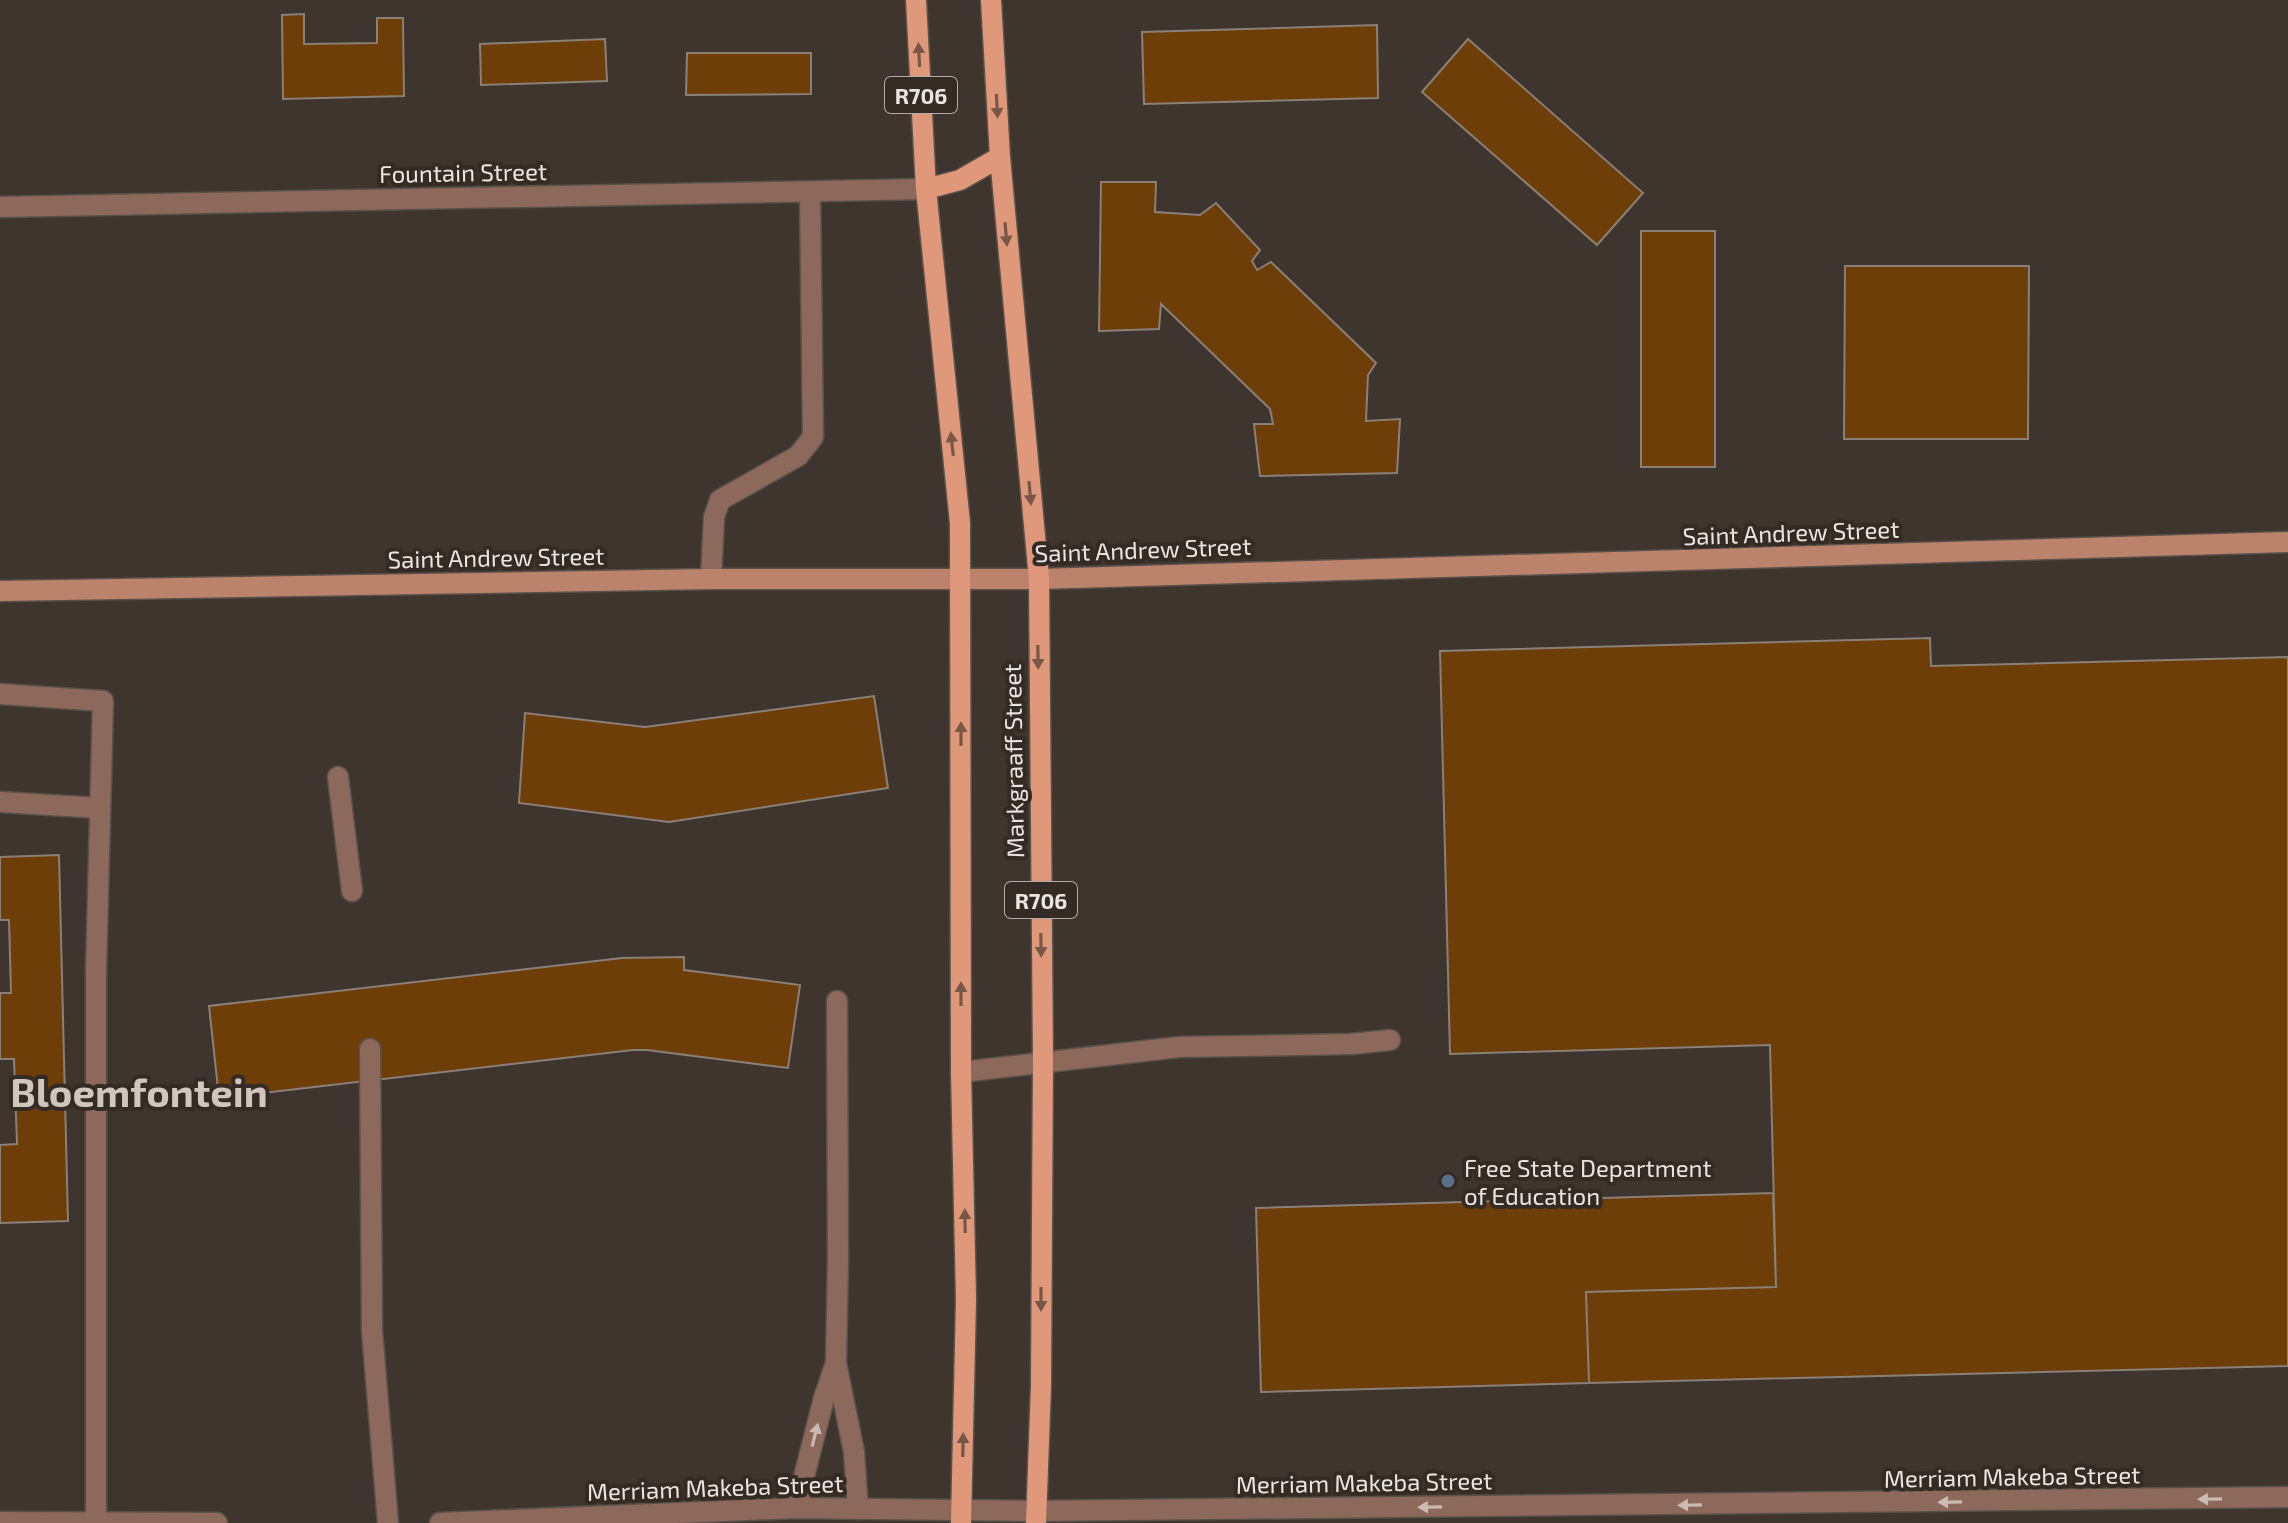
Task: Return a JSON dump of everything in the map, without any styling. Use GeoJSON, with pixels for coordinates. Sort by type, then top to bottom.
{"type":"FeatureCollection","features":[{"type":"Feature","properties":{"kind":"main road","name":"Markgraaff Street"},"geometry":{"type":"LineString","coordinates":[[916,0],[926,189],[960,523],[961,1072],[966,1299],[961,1517]]}},
{"type":"Feature","properties":{"kind":"main road","name":"Markgraaff Street"},"geometry":{"type":"LineString","coordinates":[[991,0],[1000,157],[1039,579],[1043,1061],[1041,1385],[1036,1517]]}},
{"type":"Feature","properties":{"kind":"main road"},"geometry":{"type":"LineString","coordinates":[[926,189],[960,180],[1000,157]]}},
{"type":"Feature","properties":{"kind":"street","name":"Fountain Street"},"geometry":{"type":"LineString","coordinates":[[0,207],[926,189]]}},
{"type":"Feature","properties":{"kind":"street"},"geometry":{"type":"LineString","coordinates":[[711,579],[714,517],[720,500],[798,456],[813,437],[810,192]]}},
{"type":"Feature","properties":{"kind":"street","name":"Saint Andrew Street"},"geometry":{"type":"LineString","coordinates":[[0,591],[711,579],[1039,579],[2288,542]]}},
{"type":"Feature","properties":{"kind":"street"},"geometry":{"type":"LineString","coordinates":[[0,694],[103,701],[95,1003],[96,1521]]}},
{"type":"Feature","properties":{"kind":"street"},"geometry":{"type":"LineString","coordinates":[[338,777],[352,891]]}},
{"type":"Feature","properties":{"kind":"street"},"geometry":{"type":"LineString","coordinates":[[0,802],[100,808]]}},
{"type":"Feature","properties":{"kind":"street"},"geometry":{"type":"LineString","coordinates":[[837,1001],[836,1363],[854,1452],[858,1509]]}},
{"type":"Feature","properties":{"kind":"street"},"geometry":{"type":"LineString","coordinates":[[961,1072],[1179,1047],[1351,1044],[1390,1040]]}},
{"type":"Feature","properties":{"kind":"street"},"geometry":{"type":"LineString","coordinates":[[370,1049],[372,1331],[388,1523]]}},
{"type":"Feature","properties":{"kind":"street"},"geometry":{"type":"LineString","coordinates":[[796,1508],[836,1363]]}},
{"type":"Feature","properties":{"kind":"street","name":"Merriam Makeba Street"},"geometry":{"type":"LineString","coordinates":[[440,1523],[796,1508],[961,1517],[1036,1517],[2288,1497]]}},
{"type":"Feature","properties":{"kind":"street"},"geometry":{"type":"LineString","coordinates":[[0,1522],[217,1523]]}},
{"type":"Feature","properties":{"kind":"building"},"geometry":{"type":"Polygon","coordinates":[[[304,14],[304,44],[377,43],[377,18],[403,18],[404,96],[283,99],[282,15],[304,14]]]}},
{"type":"Feature","properties":{"kind":"building"},"geometry":{"type":"Polygon","coordinates":[[[1377,25],[1378,98],[1144,104],[1142,32],[1377,25]]]}},
{"type":"Feature","properties":{"kind":"building"},"geometry":{"type":"Polygon","coordinates":[[[605,39],[607,81],[481,85],[480,44],[605,39]]]}},
{"type":"Feature","properties":{"kind":"building"},"geometry":{"type":"Polygon","coordinates":[[[1468,39],[1643,193],[1597,245],[1422,92],[1468,39]]]}},
{"type":"Feature","properties":{"kind":"building"},"geometry":{"type":"Polygon","coordinates":[[[687,53],[811,53],[811,94],[686,95],[687,53]]]}},
{"type":"Feature","properties":{"kind":"building"},"geometry":{"type":"Polygon","coordinates":[[[1101,182],[1156,182],[1155,212],[1200,215],[1216,203],[1260,250],[1252,261],[1257,270],[1271,262],[1376,363],[1368,375],[1366,421],[1400,419],[1397,473],[1260,476],[1254,424],[1273,424],[1270,409],[1161,304],[1159,329],[1099,331],[1101,182]]]}},
{"type":"Feature","properties":{"kind":"building"},"geometry":{"type":"Polygon","coordinates":[[[1641,231],[1715,231],[1715,467],[1641,467],[1641,231]]]}},
{"type":"Feature","properties":{"kind":"building"},"geometry":{"type":"Polygon","coordinates":[[[1845,266],[2029,266],[2028,439],[1844,439],[1845,266]]]}},
{"type":"Feature","properties":{"kind":"building"},"geometry":{"type":"Polygon","coordinates":[[[1930,638],[1931,666],[2288,657],[2288,1366],[1589,1383],[1586,1292],[1776,1287],[1770,1045],[1450,1054],[1440,651],[1930,638]]]}},
{"type":"Feature","properties":{"kind":"building"},"geometry":{"type":"Polygon","coordinates":[[[874,696],[888,788],[669,822],[519,803],[525,713],[645,727],[874,696]]]}},
{"type":"Feature","properties":{"kind":"building"},"geometry":{"type":"Polygon","coordinates":[[[59,855],[68,1221],[0,1223],[0,1145],[17,1144],[14,1059],[0,1059],[0,993],[11,993],[9,920],[0,920],[0,857],[59,855]]]}},
{"type":"Feature","properties":{"kind":"building"},"geometry":{"type":"Polygon","coordinates":[[[684,957],[684,970],[800,985],[788,1068],[633,1050],[219,1098],[209,1006],[622,958],[684,957]]]}},
{"type":"Feature","properties":{"kind":"building"},"geometry":{"type":"Polygon","coordinates":[[[1773,1193],[1776,1287],[1586,1292],[1589,1383],[1261,1392],[1256,1208],[1773,1193]]]}},
{"type":"Feature","properties":{"kind":"place","name":"Free State Department of Education"},"geometry":{"type":"Point","coordinates":[1448,1181]}},
{"type":"Feature","properties":{"kind":"district","name":"Bloemfontein"},"geometry":{"type":"Point","coordinates":[139,1091]}}]}
